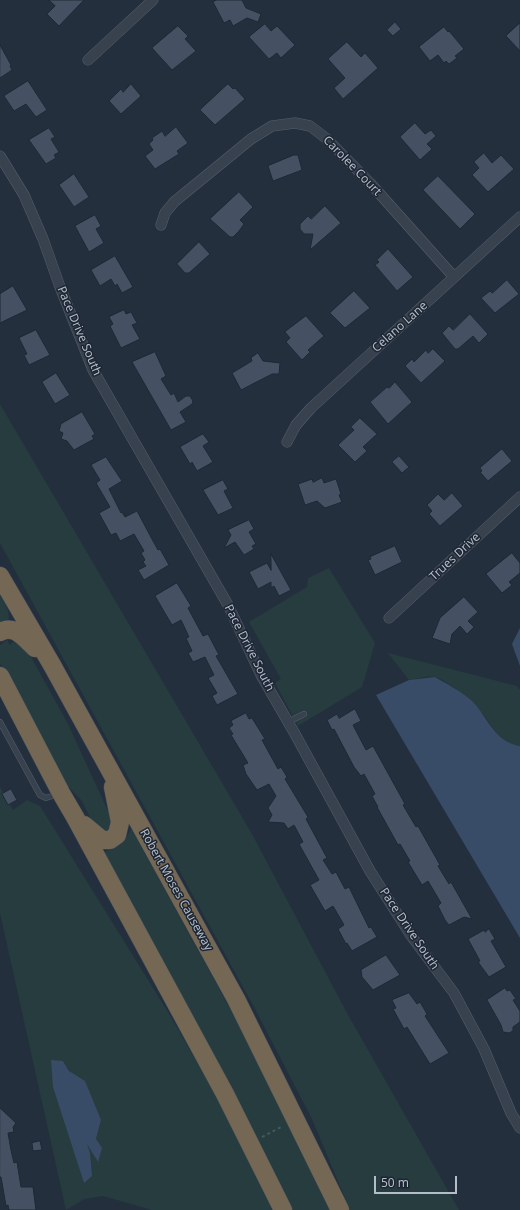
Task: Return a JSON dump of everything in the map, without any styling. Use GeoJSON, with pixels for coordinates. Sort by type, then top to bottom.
{"type":"FeatureCollection","features":[{"type":"Feature","properties":{"kind":"highway","name":"Robert Moses Causeway"},"geometry":{"type":"LineString","coordinates":[[0,576],[52,665],[232,993],[340,1210]]}},
{"type":"Feature","properties":{"kind":"highway"},"geometry":{"type":"LineString","coordinates":[[0,632],[9,629],[19,632],[52,665]]}},
{"type":"Feature","properties":{"kind":"highway"},"geometry":{"type":"LineString","coordinates":[[0,676],[61,793],[75,816],[250,1143],[283,1210]]}},
{"type":"Feature","properties":{"kind":"highway"},"geometry":{"type":"LineString","coordinates":[[75,816],[102,840],[110,840],[117,835],[120,822],[110,770]]}},
{"type":"Feature","properties":{"kind":"street"},"geometry":{"type":"LineString","coordinates":[[88,60],[152,0]]}},
{"type":"Feature","properties":{"kind":"street","name":"Carolee Court"},"geometry":{"type":"LineString","coordinates":[[161,226],[165,213],[174,202],[251,139],[272,126],[295,123],[310,126],[327,139],[370,182],[454,277]]}},
{"type":"Feature","properties":{"kind":"street","name":"Pace Drive South"},"geometry":{"type":"LineString","coordinates":[[0,156],[24,195],[44,239],[60,287],[93,370],[228,605],[261,675],[370,871],[412,937],[454,993],[484,1049],[520,1128]]}},
{"type":"Feature","properties":{"kind":"street","name":"Celano Lane"},"geometry":{"type":"LineString","coordinates":[[287,442],[296,425],[311,408],[520,217]]}},
{"type":"Feature","properties":{"kind":"street","name":"Trues Drive"},"geometry":{"type":"LineString","coordinates":[[389,618],[520,497]]}},
{"type":"Feature","properties":{"kind":"lane"},"geometry":{"type":"LineString","coordinates":[[288,722],[304,714]]}},
{"type":"Feature","properties":{"kind":"lane"},"geometry":{"type":"LineString","coordinates":[[0,722],[40,795],[46,798],[61,793]]}},
{"type":"Feature","properties":{"kind":"path"},"geometry":{"type":"LineString","coordinates":[[250,1143],[296,1119]]}},
{"type":"Feature","properties":{"kind":"green space"},"geometry":{"type":"Polygon","coordinates":[[[0,404],[252,834],[347,1013],[459,1210],[350,1210],[312,1119],[254,1007],[0,543],[0,404]]]}},
{"type":"Feature","properties":{"kind":"green space"},"geometry":{"type":"Polygon","coordinates":[[[329,568],[375,643],[362,687],[298,726],[275,683],[281,679],[249,622],[307,587],[308,578],[329,568]]]}},
{"type":"Feature","properties":{"kind":"green space"},"geometry":{"type":"Polygon","coordinates":[[[0,594],[8,610],[9,619],[0,626],[0,594]]]}},
{"type":"Feature","properties":{"kind":"green space"},"geometry":{"type":"Polygon","coordinates":[[[17,638],[21,639],[68,724],[114,824],[115,830],[98,834],[82,801],[66,784],[0,663],[0,645],[7,640],[10,645],[17,638]]]}},
{"type":"Feature","properties":{"kind":"green space"},"geometry":{"type":"Polygon","coordinates":[[[388,653],[517,686],[520,690],[520,746],[512,744],[501,738],[476,706],[447,683],[436,677],[409,680],[388,653]]]}},
{"type":"Feature","properties":{"kind":"green space"},"geometry":{"type":"Polygon","coordinates":[[[0,787],[13,810],[27,800],[40,806],[168,1012],[224,1109],[274,1210],[152,1210],[103,1196],[84,1199],[66,1210],[0,913],[0,787]],[[63,1061],[71,1138],[84,1183],[86,1141],[98,1162],[96,1139],[101,1120],[63,1061]]]}},
{"type":"Feature","properties":{"kind":"green space"},"geometry":{"type":"Polygon","coordinates":[[[131,828],[245,1036],[330,1210],[289,1210],[101,853],[120,845],[126,838],[131,828]]]}},
{"type":"Feature","properties":{"kind":"water"},"geometry":{"type":"Polygon","coordinates":[[[520,628],[520,666],[512,644],[520,628]]]}},
{"type":"Feature","properties":{"kind":"water"},"geometry":{"type":"Polygon","coordinates":[[[435,677],[468,697],[478,707],[492,728],[504,740],[511,744],[520,746],[520,938],[376,695],[409,680],[435,677]]]}},
{"type":"Feature","properties":{"kind":"water"},"geometry":{"type":"Polygon","coordinates":[[[51,1060],[63,1061],[69,1071],[85,1081],[101,1120],[96,1139],[102,1148],[98,1162],[87,1144],[90,1153],[92,1176],[84,1183],[53,1087],[51,1060]]]}},
{"type":"Feature","properties":{"kind":"building"},"geometry":{"type":"Polygon","coordinates":[[[49,0],[84,0],[59,26],[47,14],[55,6],[49,0]]]}},
{"type":"Feature","properties":{"kind":"building"},"geometry":{"type":"Polygon","coordinates":[[[217,0],[242,0],[246,8],[261,14],[258,22],[247,18],[233,26],[230,20],[224,23],[213,2],[217,0]]]}},
{"type":"Feature","properties":{"kind":"building"},"geometry":{"type":"Polygon","coordinates":[[[395,22],[401,29],[393,36],[387,30],[395,22]]]}},
{"type":"Feature","properties":{"kind":"building"},"geometry":{"type":"Polygon","coordinates":[[[520,23],[520,51],[506,36],[520,23]]]}},
{"type":"Feature","properties":{"kind":"building"},"geometry":{"type":"Polygon","coordinates":[[[265,24],[271,31],[277,26],[295,45],[281,58],[277,53],[269,59],[249,37],[265,24]]]}},
{"type":"Feature","properties":{"kind":"building"},"geometry":{"type":"Polygon","coordinates":[[[178,26],[188,36],[185,39],[196,51],[172,70],[152,48],[178,26]]]}},
{"type":"Feature","properties":{"kind":"building"},"geometry":{"type":"Polygon","coordinates":[[[444,27],[464,49],[455,56],[457,58],[449,64],[446,61],[444,63],[438,55],[430,61],[419,47],[444,27]]]}},
{"type":"Feature","properties":{"kind":"building"},"geometry":{"type":"Polygon","coordinates":[[[347,42],[361,57],[365,53],[378,68],[343,99],[334,88],[345,78],[328,59],[347,42]]]}},
{"type":"Feature","properties":{"kind":"building"},"geometry":{"type":"Polygon","coordinates":[[[0,45],[11,65],[12,70],[0,78],[0,45]]]}},
{"type":"Feature","properties":{"kind":"building"},"geometry":{"type":"Polygon","coordinates":[[[28,81],[47,110],[36,117],[26,104],[14,111],[4,96],[28,81]]]}},
{"type":"Feature","properties":{"kind":"building"},"geometry":{"type":"Polygon","coordinates":[[[131,84],[141,96],[121,114],[109,101],[121,89],[123,92],[131,84]]]}},
{"type":"Feature","properties":{"kind":"building"},"geometry":{"type":"Polygon","coordinates":[[[228,84],[233,89],[235,88],[245,99],[215,125],[200,110],[228,84]]]}},
{"type":"Feature","properties":{"kind":"building"},"geometry":{"type":"Polygon","coordinates":[[[415,123],[425,134],[431,130],[436,136],[427,144],[432,149],[420,160],[400,137],[415,123]]]}},
{"type":"Feature","properties":{"kind":"building"},"geometry":{"type":"Polygon","coordinates":[[[176,127],[188,143],[177,151],[179,154],[155,169],[145,156],[153,150],[149,144],[153,140],[152,138],[162,131],[165,136],[176,127]]]}},
{"type":"Feature","properties":{"kind":"building"},"geometry":{"type":"Polygon","coordinates":[[[49,128],[55,137],[51,139],[59,152],[54,155],[56,158],[46,164],[29,140],[49,128]]]}},
{"type":"Feature","properties":{"kind":"building"},"geometry":{"type":"Polygon","coordinates":[[[484,153],[492,163],[501,155],[514,169],[488,192],[472,175],[479,168],[474,162],[484,153]]]}},
{"type":"Feature","properties":{"kind":"building"},"geometry":{"type":"Polygon","coordinates":[[[294,155],[298,155],[302,170],[273,181],[268,166],[294,155]]]}},
{"type":"Feature","properties":{"kind":"building"},"geometry":{"type":"Polygon","coordinates":[[[74,174],[89,197],[74,207],[59,185],[74,174]]]}},
{"type":"Feature","properties":{"kind":"building"},"geometry":{"type":"Polygon","coordinates":[[[438,176],[475,214],[460,229],[423,190],[438,176]]]}},
{"type":"Feature","properties":{"kind":"building"},"geometry":{"type":"Polygon","coordinates":[[[239,192],[253,207],[240,220],[244,224],[239,231],[233,237],[230,237],[210,219],[239,192]]]}},
{"type":"Feature","properties":{"kind":"building"},"geometry":{"type":"Polygon","coordinates":[[[325,206],[341,223],[310,250],[313,234],[304,234],[300,229],[300,224],[308,216],[311,219],[325,206]]]}},
{"type":"Feature","properties":{"kind":"building"},"geometry":{"type":"Polygon","coordinates":[[[95,215],[101,226],[96,229],[104,243],[89,252],[75,226],[95,215]]]}},
{"type":"Feature","properties":{"kind":"building"},"geometry":{"type":"Polygon","coordinates":[[[199,242],[210,254],[189,273],[185,273],[177,264],[199,242]]]}},
{"type":"Feature","properties":{"kind":"building"},"geometry":{"type":"Polygon","coordinates":[[[388,249],[413,277],[397,291],[375,265],[379,262],[377,260],[388,249]]]}},
{"type":"Feature","properties":{"kind":"building"},"geometry":{"type":"Polygon","coordinates":[[[115,256],[133,287],[122,293],[117,284],[115,286],[111,279],[100,286],[91,270],[115,256]]]}},
{"type":"Feature","properties":{"kind":"building"},"geometry":{"type":"Polygon","coordinates":[[[507,280],[519,294],[495,313],[481,298],[490,291],[492,293],[507,280]]]}},
{"type":"Feature","properties":{"kind":"building"},"geometry":{"type":"Polygon","coordinates":[[[13,286],[27,310],[0,323],[0,294],[13,286]]]}},
{"type":"Feature","properties":{"kind":"building"},"geometry":{"type":"Polygon","coordinates":[[[354,291],[370,308],[345,328],[330,313],[354,291]]]}},
{"type":"Feature","properties":{"kind":"building"},"geometry":{"type":"Polygon","coordinates":[[[124,310],[126,314],[131,312],[137,323],[132,325],[140,339],[121,348],[110,326],[113,324],[109,317],[124,310]]]}},
{"type":"Feature","properties":{"kind":"building"},"geometry":{"type":"Polygon","coordinates":[[[470,314],[488,334],[479,343],[473,336],[458,349],[455,349],[442,333],[449,326],[453,330],[470,314]]]}},
{"type":"Feature","properties":{"kind":"building"},"geometry":{"type":"Polygon","coordinates":[[[306,316],[324,336],[308,350],[310,352],[302,360],[286,342],[290,338],[285,332],[306,316]]]}},
{"type":"Feature","properties":{"kind":"building"},"geometry":{"type":"Polygon","coordinates":[[[36,330],[50,355],[29,365],[24,355],[27,354],[19,338],[36,330]]]}},
{"type":"Feature","properties":{"kind":"building"},"geometry":{"type":"Polygon","coordinates":[[[433,349],[445,361],[421,383],[405,366],[412,359],[414,362],[426,350],[428,353],[433,349]]]}},
{"type":"Feature","properties":{"kind":"building"},"geometry":{"type":"Polygon","coordinates":[[[155,352],[166,376],[161,379],[171,395],[174,393],[178,402],[186,396],[190,396],[193,401],[192,404],[180,412],[186,422],[171,430],[132,362],[155,352]]]}},
{"type":"Feature","properties":{"kind":"building"},"geometry":{"type":"Polygon","coordinates":[[[258,353],[263,361],[280,363],[279,374],[272,374],[241,390],[232,373],[252,361],[251,358],[258,353]]]}},
{"type":"Feature","properties":{"kind":"building"},"geometry":{"type":"Polygon","coordinates":[[[56,373],[70,395],[55,404],[42,382],[56,373]]]}},
{"type":"Feature","properties":{"kind":"building"},"geometry":{"type":"Polygon","coordinates":[[[395,382],[412,402],[388,424],[370,402],[395,382]]]}},
{"type":"Feature","properties":{"kind":"building"},"geometry":{"type":"Polygon","coordinates":[[[82,412],[95,434],[92,436],[94,439],[74,450],[67,441],[61,439],[63,433],[59,431],[61,424],[82,412]]]}},
{"type":"Feature","properties":{"kind":"building"},"geometry":{"type":"Polygon","coordinates":[[[360,418],[377,434],[363,447],[367,451],[355,462],[338,445],[354,430],[351,427],[360,418]]]}},
{"type":"Feature","properties":{"kind":"building"},"geometry":{"type":"Polygon","coordinates":[[[203,434],[209,442],[203,446],[213,462],[197,471],[192,462],[190,464],[180,447],[203,434]]]}},
{"type":"Feature","properties":{"kind":"building"},"geometry":{"type":"Polygon","coordinates":[[[502,449],[512,461],[488,481],[480,472],[482,471],[480,468],[502,449]]]}},
{"type":"Feature","properties":{"kind":"building"},"geometry":{"type":"Polygon","coordinates":[[[399,456],[409,467],[402,473],[392,462],[399,456]]]}},
{"type":"Feature","properties":{"kind":"building"},"geometry":{"type":"Polygon","coordinates":[[[106,457],[122,481],[109,489],[121,513],[122,512],[125,517],[137,511],[158,550],[160,549],[169,565],[144,580],[138,570],[146,566],[143,562],[145,560],[141,553],[144,551],[134,534],[120,541],[116,533],[111,535],[99,513],[110,507],[96,483],[100,480],[91,465],[106,457]]]}},
{"type":"Feature","properties":{"kind":"building"},"geometry":{"type":"Polygon","coordinates":[[[322,478],[324,483],[336,479],[342,502],[325,508],[317,501],[305,505],[298,484],[312,479],[313,482],[322,478]]]}},
{"type":"Feature","properties":{"kind":"building"},"geometry":{"type":"Polygon","coordinates":[[[223,480],[228,489],[224,491],[233,508],[218,515],[203,490],[223,480]]]}},
{"type":"Feature","properties":{"kind":"building"},"geometry":{"type":"Polygon","coordinates":[[[452,493],[463,506],[440,526],[429,514],[432,511],[427,505],[438,494],[444,500],[452,493]]]}},
{"type":"Feature","properties":{"kind":"building"},"geometry":{"type":"Polygon","coordinates":[[[249,520],[254,529],[249,532],[256,544],[252,546],[254,549],[244,555],[235,542],[224,548],[231,535],[228,530],[249,520]]]}},
{"type":"Feature","properties":{"kind":"building"},"geometry":{"type":"Polygon","coordinates":[[[395,546],[402,562],[375,575],[368,560],[371,559],[370,557],[395,546]]]}},
{"type":"Feature","properties":{"kind":"building"},"geometry":{"type":"Polygon","coordinates":[[[512,553],[520,563],[520,573],[509,582],[512,585],[502,593],[486,574],[512,553]]]}},
{"type":"Feature","properties":{"kind":"building"},"geometry":{"type":"Polygon","coordinates":[[[271,554],[291,590],[279,596],[274,586],[271,588],[271,582],[258,589],[249,572],[267,563],[271,570],[271,554]]]}},
{"type":"Feature","properties":{"kind":"building"},"geometry":{"type":"Polygon","coordinates":[[[177,583],[191,606],[188,608],[203,636],[208,634],[219,655],[216,656],[238,694],[217,705],[212,696],[217,693],[208,678],[214,675],[205,657],[193,662],[188,653],[192,651],[186,638],[189,637],[181,620],[172,625],[155,596],[177,583]]]}},
{"type":"Feature","properties":{"kind":"building"},"geometry":{"type":"Polygon","coordinates":[[[464,597],[478,612],[468,621],[474,627],[467,634],[460,626],[452,634],[450,644],[432,638],[440,618],[464,597]]]}},
{"type":"Feature","properties":{"kind":"building"},"geometry":{"type":"Polygon","coordinates":[[[355,709],[361,721],[353,725],[366,750],[373,746],[405,804],[403,805],[416,827],[418,826],[440,865],[438,866],[449,884],[451,882],[472,919],[464,917],[449,925],[445,920],[438,906],[441,903],[428,881],[422,885],[408,862],[410,861],[400,844],[398,845],[377,807],[372,796],[375,794],[364,774],[361,776],[354,767],[334,729],[332,730],[327,720],[337,714],[339,718],[355,709]]]}},
{"type":"Feature","properties":{"kind":"building"},"geometry":{"type":"Polygon","coordinates":[[[246,713],[249,719],[252,718],[265,739],[262,740],[278,769],[281,767],[287,777],[285,779],[308,817],[306,819],[327,858],[323,860],[332,874],[336,872],[345,889],[349,887],[369,928],[371,927],[377,937],[352,951],[347,943],[346,944],[338,929],[344,925],[333,906],[325,911],[310,885],[319,880],[299,844],[303,842],[294,825],[288,829],[284,823],[268,822],[272,815],[268,808],[276,796],[269,784],[257,790],[246,774],[243,765],[248,763],[231,735],[233,734],[229,728],[233,725],[231,721],[246,713]]]}},
{"type":"Feature","properties":{"kind":"building"},"geometry":{"type":"Polygon","coordinates":[[[11,789],[17,800],[8,805],[2,794],[11,789]]]}},
{"type":"Feature","properties":{"kind":"building"},"geometry":{"type":"Polygon","coordinates":[[[489,929],[495,939],[491,941],[506,967],[489,977],[478,962],[480,961],[468,939],[484,930],[485,932],[489,929]]]}},
{"type":"Feature","properties":{"kind":"building"},"geometry":{"type":"Polygon","coordinates":[[[386,955],[400,975],[373,990],[362,977],[361,970],[386,955]]]}},
{"type":"Feature","properties":{"kind":"building"},"geometry":{"type":"Polygon","coordinates":[[[505,988],[507,991],[510,990],[516,999],[513,1000],[520,1011],[520,1022],[513,1027],[513,1031],[509,1033],[503,1032],[501,1025],[487,1000],[505,988]]]}},
{"type":"Feature","properties":{"kind":"building"},"geometry":{"type":"Polygon","coordinates":[[[409,993],[417,1004],[420,1002],[427,1014],[425,1016],[449,1053],[430,1064],[407,1027],[404,1029],[393,1009],[396,1008],[392,1000],[409,993]]]}},
{"type":"Feature","properties":{"kind":"building"},"geometry":{"type":"Polygon","coordinates":[[[0,1108],[16,1123],[13,1127],[14,1132],[8,1133],[11,1150],[14,1163],[17,1162],[21,1187],[33,1187],[36,1210],[9,1210],[8,1205],[6,1206],[0,1177],[0,1108]]]}},
{"type":"Feature","properties":{"kind":"building"},"geometry":{"type":"Polygon","coordinates":[[[40,1141],[42,1150],[33,1151],[32,1143],[40,1141]]]}}]}
